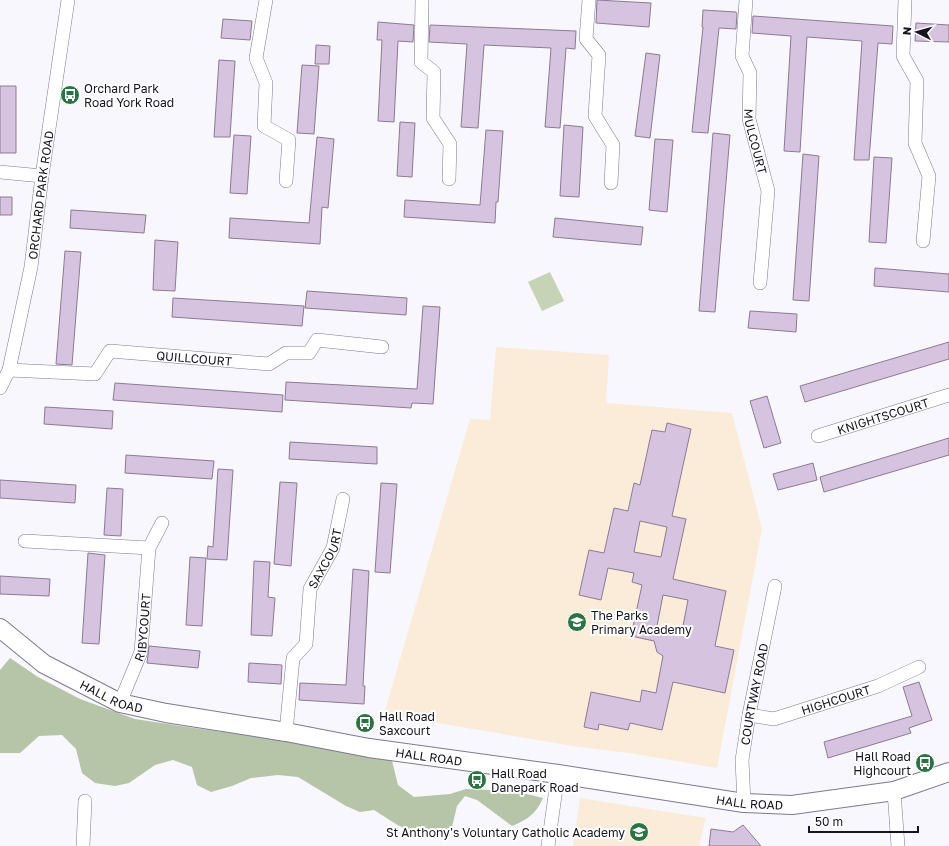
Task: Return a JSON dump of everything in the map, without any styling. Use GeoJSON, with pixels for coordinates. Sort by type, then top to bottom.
{"type":"FeatureCollection","features":[{"type":"Feature","properties":{"kind":"street","name":"ORCHARD PARK ROAD"},"geometry":{"type":"LineString","coordinates":[[0,388],[4,366],[32,267],[42,176],[68,0]]}},
{"type":"Feature","properties":{"kind":"street"},"geometry":{"type":"LineString","coordinates":[[266,0],[256,58],[266,83],[264,126],[289,140],[286,181]]}},
{"type":"Feature","properties":{"kind":"street"},"geometry":{"type":"LineString","coordinates":[[422,0],[421,62],[434,72],[433,118],[450,144],[449,179]]}},
{"type":"Feature","properties":{"kind":"street"},"geometry":{"type":"LineString","coordinates":[[589,0],[586,39],[599,55],[595,116],[613,145],[611,183]]}},
{"type":"Feature","properties":{"kind":"street","name":"MULCOURT"},"geometry":{"type":"LineString","coordinates":[[746,0],[742,56],[750,73],[749,119],[768,191],[760,283]]}},
{"type":"Feature","properties":{"kind":"street"},"geometry":{"type":"LineString","coordinates":[[905,0],[903,56],[917,81],[914,143],[929,176],[923,241]]}},
{"type":"Feature","properties":{"kind":"street"},"geometry":{"type":"LineString","coordinates":[[0,172],[42,176]]}},
{"type":"Feature","properties":{"kind":"street","name":"QUILLCOURT"},"geometry":{"type":"LineString","coordinates":[[4,366],[95,374],[110,351],[269,364],[286,353],[309,353],[317,340],[382,347]]}},
{"type":"Feature","properties":{"kind":"street","name":"KNIGHTSCOURT"},"geometry":{"type":"LineString","coordinates":[[818,436],[949,395]]}},
{"type":"Feature","properties":{"kind":"street","name":"SAXCOURT"},"geometry":{"type":"LineString","coordinates":[[286,732],[294,658],[306,644],[310,589],[333,548],[343,498]]}},
{"type":"Feature","properties":{"kind":"street","name":"RIBYCOURT"},"geometry":{"type":"LineString","coordinates":[[120,703],[141,652],[149,548],[162,523]]}},
{"type":"Feature","properties":{"kind":"street"},"geometry":{"type":"LineString","coordinates":[[25,541],[149,548]]}},
{"type":"Feature","properties":{"kind":"street","name":"COURTWAY ROAD"},"geometry":{"type":"LineString","coordinates":[[744,803],[742,760],[749,715],[775,586]]}},
{"type":"Feature","properties":{"kind":"street","name":"HALL ROAD"},"geometry":{"type":"LineString","coordinates":[[0,628],[44,664],[120,703],[166,713],[286,732],[370,748],[558,774],[744,803],[792,805],[894,791],[949,772]]}},
{"type":"Feature","properties":{"kind":"street","name":"HIGHCOURT"},"geometry":{"type":"LineString","coordinates":[[749,715],[774,719],[878,686],[919,667]]}},
{"type":"Feature","properties":{"kind":"street"},"geometry":{"type":"LineString","coordinates":[[548,846],[558,774]]}},
{"type":"Feature","properties":{"kind":"street"},"geometry":{"type":"LineString","coordinates":[[894,791],[898,846]]}},
{"type":"Feature","properties":{"kind":"street"},"geometry":{"type":"LineString","coordinates":[[83,846],[85,800]]}},
{"type":"Feature","properties":{"kind":"shaded area","name":"The Parks Primary Academy"},"geometry":{"type":"Polygon","coordinates":[[[496,347],[609,355],[606,403],[732,413],[762,529],[717,768],[635,754],[573,746],[384,714],[470,419],[490,420],[496,347]]]}},
{"type":"Feature","properties":{"kind":"shaded area","name":"St Anthony's Voluntary Catholic Academy"},"geometry":{"type":"Polygon","coordinates":[[[580,798],[706,818],[699,846],[573,846],[580,798]]]}},
{"type":"Feature","properties":{"kind":"green space"},"geometry":{"type":"Polygon","coordinates":[[[550,272],[564,301],[542,311],[528,282],[550,272]]]}},
{"type":"Feature","properties":{"kind":"green space"},"geometry":{"type":"Polygon","coordinates":[[[10,658],[38,677],[80,699],[135,719],[270,738],[392,761],[398,785],[414,797],[450,794],[466,789],[514,791],[543,798],[530,816],[512,826],[477,800],[465,796],[457,806],[452,827],[438,835],[429,836],[404,828],[374,810],[360,812],[346,806],[298,777],[278,775],[251,778],[232,786],[211,792],[197,785],[192,767],[173,760],[155,765],[129,783],[115,786],[95,783],[82,773],[76,749],[62,735],[39,736],[20,753],[0,753],[0,670],[10,658]]]}},
{"type":"Feature","properties":{"kind":"building"},"geometry":{"type":"Polygon","coordinates":[[[597,0],[651,3],[649,27],[596,23],[597,0]]]}},
{"type":"Feature","properties":{"kind":"building"},"geometry":{"type":"Polygon","coordinates":[[[703,10],[736,12],[737,14],[736,29],[719,28],[708,133],[692,132],[703,27],[703,10]]]}},
{"type":"Feature","properties":{"kind":"building"},"geometry":{"type":"Polygon","coordinates":[[[753,16],[893,26],[892,44],[878,43],[869,160],[854,160],[862,41],[807,37],[800,152],[784,151],[791,36],[752,33],[753,16]]]}},
{"type":"Feature","properties":{"kind":"building"},"geometry":{"type":"Polygon","coordinates":[[[223,19],[252,21],[250,40],[221,38],[223,19]]]}},
{"type":"Feature","properties":{"kind":"building"},"geometry":{"type":"Polygon","coordinates":[[[378,22],[414,25],[413,42],[398,41],[394,122],[378,121],[382,40],[377,40],[378,22]]]}},
{"type":"Feature","properties":{"kind":"building"},"geometry":{"type":"Polygon","coordinates":[[[916,23],[949,25],[949,42],[915,41],[916,23]]]}},
{"type":"Feature","properties":{"kind":"building"},"geometry":{"type":"Polygon","coordinates":[[[430,25],[576,31],[575,49],[566,48],[560,128],[545,127],[551,48],[484,45],[478,128],[461,127],[467,44],[429,42],[430,25]]]}},
{"type":"Feature","properties":{"kind":"building"},"geometry":{"type":"Polygon","coordinates":[[[316,45],[330,46],[329,64],[315,64],[316,45]]]}},
{"type":"Feature","properties":{"kind":"building"},"geometry":{"type":"Polygon","coordinates":[[[646,53],[660,55],[650,138],[635,136],[646,53]]]}},
{"type":"Feature","properties":{"kind":"building"},"geometry":{"type":"Polygon","coordinates":[[[219,60],[235,61],[230,137],[214,137],[219,60]]]}},
{"type":"Feature","properties":{"kind":"building"},"geometry":{"type":"Polygon","coordinates":[[[302,65],[319,66],[314,134],[297,133],[302,65]]]}},
{"type":"Feature","properties":{"kind":"building"},"geometry":{"type":"Polygon","coordinates":[[[0,86],[16,86],[16,153],[0,153],[0,86]]]}},
{"type":"Feature","properties":{"kind":"building"},"geometry":{"type":"Polygon","coordinates":[[[400,122],[415,123],[412,177],[397,176],[400,122]]]}},
{"type":"Feature","properties":{"kind":"building"},"geometry":{"type":"Polygon","coordinates":[[[564,125],[583,127],[579,197],[560,196],[564,125]]]}},
{"type":"Feature","properties":{"kind":"building"},"geometry":{"type":"Polygon","coordinates":[[[486,130],[503,131],[495,223],[404,217],[405,200],[480,205],[486,130]]]}},
{"type":"Feature","properties":{"kind":"building"},"geometry":{"type":"Polygon","coordinates":[[[713,133],[730,135],[715,312],[699,311],[713,133]]]}},
{"type":"Feature","properties":{"kind":"building"},"geometry":{"type":"Polygon","coordinates":[[[234,135],[251,136],[247,194],[230,193],[234,135]]]}},
{"type":"Feature","properties":{"kind":"building"},"geometry":{"type":"Polygon","coordinates":[[[317,137],[334,139],[328,208],[322,207],[320,244],[229,238],[230,218],[309,223],[317,137]]]}},
{"type":"Feature","properties":{"kind":"building"},"geometry":{"type":"Polygon","coordinates":[[[655,139],[673,140],[667,212],[649,210],[655,139]]]}},
{"type":"Feature","properties":{"kind":"building"},"geometry":{"type":"Polygon","coordinates":[[[803,154],[819,156],[809,301],[793,300],[803,154]]]}},
{"type":"Feature","properties":{"kind":"building"},"geometry":{"type":"Polygon","coordinates":[[[874,157],[892,158],[886,243],[869,242],[874,157]]]}},
{"type":"Feature","properties":{"kind":"building"},"geometry":{"type":"Polygon","coordinates":[[[0,197],[12,197],[12,215],[0,215],[0,197]]]}},
{"type":"Feature","properties":{"kind":"building"},"geometry":{"type":"Polygon","coordinates":[[[71,210],[146,215],[144,233],[70,228],[71,210]]]}},
{"type":"Feature","properties":{"kind":"building"},"geometry":{"type":"Polygon","coordinates":[[[555,218],[643,227],[641,245],[553,237],[555,218]]]}},
{"type":"Feature","properties":{"kind":"building"},"geometry":{"type":"Polygon","coordinates":[[[155,240],[178,242],[175,291],[153,290],[155,240]]]}},
{"type":"Feature","properties":{"kind":"building"},"geometry":{"type":"Polygon","coordinates":[[[65,251],[81,252],[72,365],[56,364],[65,251]]]}},
{"type":"Feature","properties":{"kind":"building"},"geometry":{"type":"Polygon","coordinates":[[[875,268],[949,274],[949,292],[874,286],[875,268]]]}},
{"type":"Feature","properties":{"kind":"building"},"geometry":{"type":"Polygon","coordinates":[[[307,291],[407,298],[406,315],[305,308],[307,291]]]}},
{"type":"Feature","properties":{"kind":"building"},"geometry":{"type":"Polygon","coordinates":[[[173,298],[304,306],[302,326],[172,317],[173,298]]]}},
{"type":"Feature","properties":{"kind":"building"},"geometry":{"type":"Polygon","coordinates":[[[423,306],[440,307],[433,404],[412,403],[411,408],[285,400],[286,382],[417,389],[423,306]]]}},
{"type":"Feature","properties":{"kind":"building"},"geometry":{"type":"Polygon","coordinates":[[[750,311],[797,314],[796,332],[748,328],[750,311]]]}},
{"type":"Feature","properties":{"kind":"building"},"geometry":{"type":"Polygon","coordinates":[[[949,342],[949,359],[805,402],[800,386],[949,342]]]}},
{"type":"Feature","properties":{"kind":"building"},"geometry":{"type":"Polygon","coordinates":[[[115,383],[283,395],[282,412],[113,400],[115,383]]]}},
{"type":"Feature","properties":{"kind":"building"},"geometry":{"type":"Polygon","coordinates":[[[767,396],[781,443],[764,448],[750,401],[767,396]]]}},
{"type":"Feature","properties":{"kind":"building"},"geometry":{"type":"Polygon","coordinates":[[[45,407],[113,411],[112,429],[44,424],[45,407]]]}},
{"type":"Feature","properties":{"kind":"building"},"geometry":{"type":"Polygon","coordinates":[[[667,423],[691,429],[672,516],[686,519],[673,579],[726,591],[715,646],[734,650],[725,693],[673,682],[662,730],[630,723],[628,730],[599,724],[598,730],[584,727],[591,692],[640,702],[642,690],[656,693],[663,656],[657,652],[654,641],[631,636],[642,585],[632,582],[634,573],[608,568],[601,600],[579,595],[589,550],[604,553],[614,508],[628,511],[634,483],[640,485],[652,430],[665,432],[667,423]],[[640,521],[634,552],[661,557],[667,527],[640,521]],[[663,595],[657,626],[682,631],[688,600],[663,595]]]}},
{"type":"Feature","properties":{"kind":"building"},"geometry":{"type":"Polygon","coordinates":[[[949,438],[949,455],[824,492],[820,477],[949,438]]]}},
{"type":"Feature","properties":{"kind":"building"},"geometry":{"type":"Polygon","coordinates":[[[290,442],[377,447],[377,464],[289,459],[290,442]]]}},
{"type":"Feature","properties":{"kind":"building"},"geometry":{"type":"Polygon","coordinates":[[[126,455],[214,461],[212,479],[125,473],[126,455]]]}},
{"type":"Feature","properties":{"kind":"building"},"geometry":{"type":"Polygon","coordinates":[[[813,463],[817,480],[778,490],[773,474],[813,463]]]}},
{"type":"Feature","properties":{"kind":"building"},"geometry":{"type":"Polygon","coordinates":[[[218,469],[233,470],[227,560],[207,559],[208,546],[213,547],[218,469]]]}},
{"type":"Feature","properties":{"kind":"building"},"geometry":{"type":"Polygon","coordinates":[[[0,480],[76,485],[75,503],[0,498],[0,480]]]}},
{"type":"Feature","properties":{"kind":"building"},"geometry":{"type":"Polygon","coordinates":[[[280,482],[297,483],[291,566],[274,564],[280,482]]]}},
{"type":"Feature","properties":{"kind":"building"},"geometry":{"type":"Polygon","coordinates":[[[381,483],[397,484],[390,573],[375,572],[381,483]]]}},
{"type":"Feature","properties":{"kind":"building"},"geometry":{"type":"Polygon","coordinates":[[[107,488],[123,489],[121,536],[104,535],[107,488]]]}},
{"type":"Feature","properties":{"kind":"building"},"geometry":{"type":"Polygon","coordinates":[[[88,553],[105,555],[99,644],[82,643],[88,553]]]}},
{"type":"Feature","properties":{"kind":"building"},"geometry":{"type":"Polygon","coordinates":[[[190,557],[206,558],[202,626],[186,625],[190,557]]]}},
{"type":"Feature","properties":{"kind":"building"},"geometry":{"type":"Polygon","coordinates":[[[254,561],[270,562],[268,597],[275,598],[272,636],[251,635],[254,561]]]}},
{"type":"Feature","properties":{"kind":"building"},"geometry":{"type":"Polygon","coordinates":[[[353,569],[369,571],[363,686],[365,686],[364,704],[299,700],[300,683],[346,685],[353,569]]]}},
{"type":"Feature","properties":{"kind":"building"},"geometry":{"type":"Polygon","coordinates":[[[0,576],[50,579],[49,596],[0,594],[0,576]]]}},
{"type":"Feature","properties":{"kind":"building"},"geometry":{"type":"Polygon","coordinates":[[[149,646],[200,651],[198,668],[147,663],[149,646]]]}},
{"type":"Feature","properties":{"kind":"building"},"geometry":{"type":"Polygon","coordinates":[[[249,663],[282,665],[281,684],[248,682],[249,663]]]}},
{"type":"Feature","properties":{"kind":"building"},"geometry":{"type":"Polygon","coordinates":[[[919,682],[932,720],[909,728],[911,733],[828,758],[824,742],[912,716],[903,687],[919,682]]]}},
{"type":"Feature","properties":{"kind":"building"},"geometry":{"type":"Polygon","coordinates":[[[743,825],[761,846],[709,846],[711,829],[733,832],[743,825]]]}},
{"type":"Feature","properties":{"kind":"place","name":"Orchard Park Road York Road"},"geometry":{"type":"Point","coordinates":[70,95]}},
{"type":"Feature","properties":{"kind":"place","name":"The Parks Primary Academy"},"geometry":{"type":"Point","coordinates":[577,622]}},
{"type":"Feature","properties":{"kind":"place","name":"Hall Road Saxcourt"},"geometry":{"type":"Point","coordinates":[365,723]}},
{"type":"Feature","properties":{"kind":"place","name":"Hall Road Highcourt"},"geometry":{"type":"Point","coordinates":[925,763]}},
{"type":"Feature","properties":{"kind":"place","name":"Hall Road Danepark Road"},"geometry":{"type":"Point","coordinates":[477,780]}},
{"type":"Feature","properties":{"kind":"place","name":"St Anthony's Voluntary Catholic Academy"},"geometry":{"type":"Point","coordinates":[639,832]}}]}
